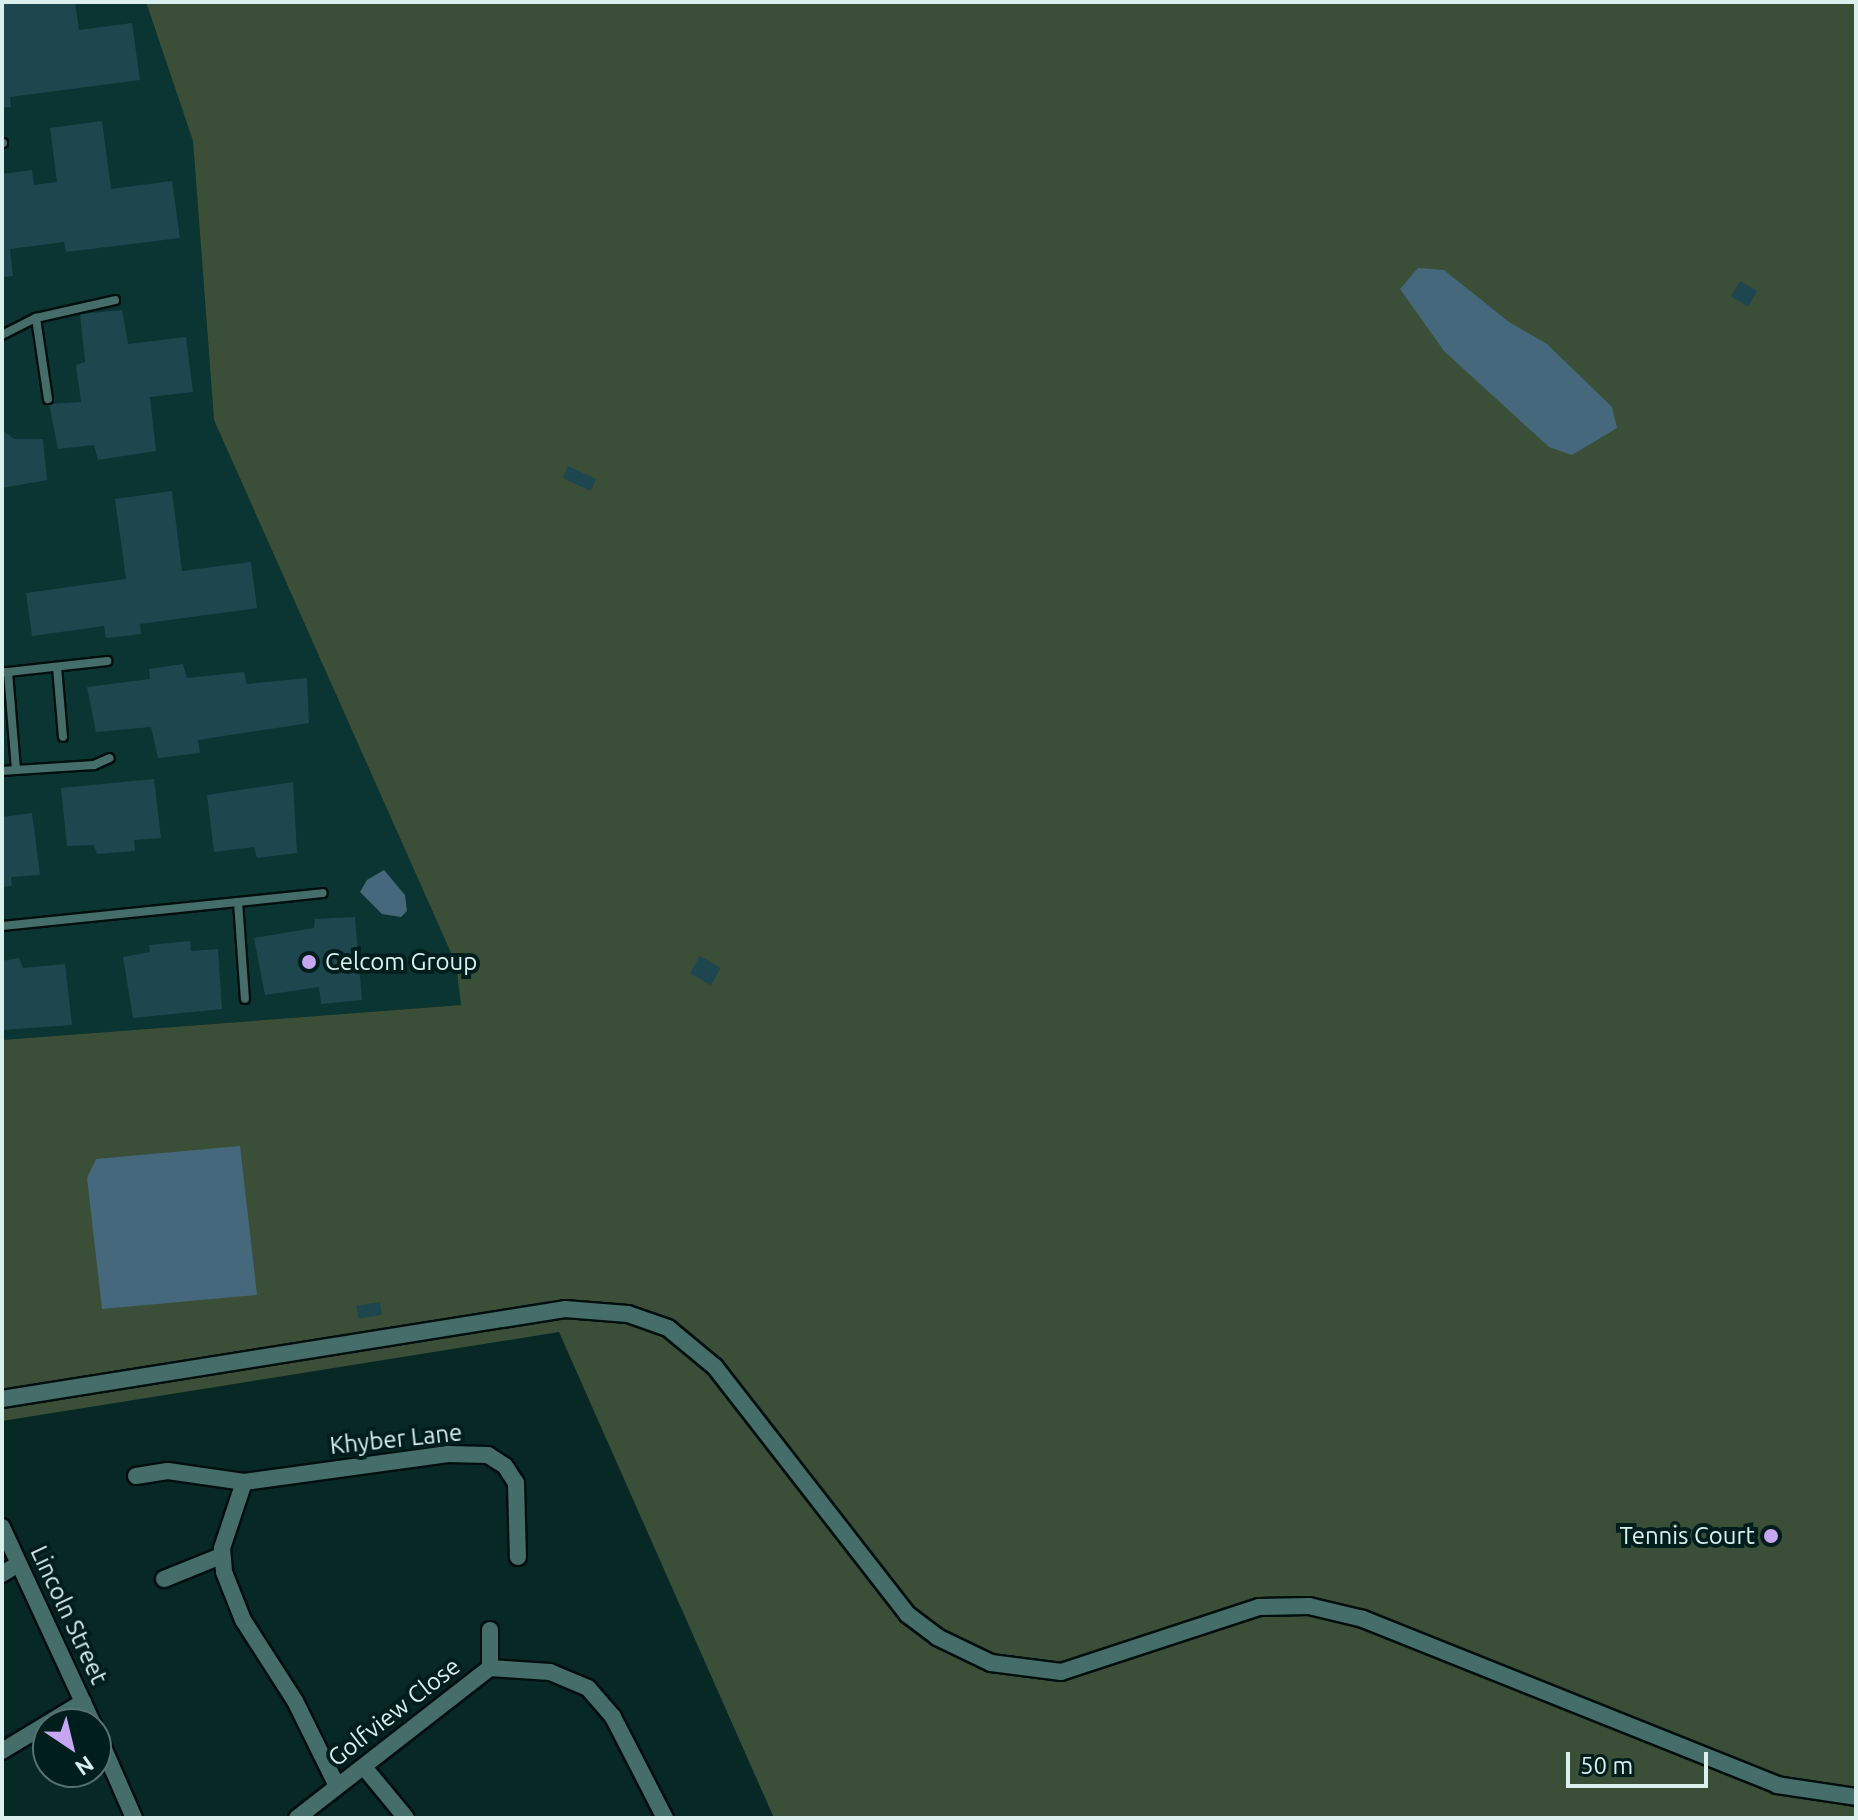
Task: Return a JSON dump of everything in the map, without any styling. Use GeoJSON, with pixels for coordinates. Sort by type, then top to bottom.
{"type":"FeatureCollection","features":[{"type":"Feature","properties":{"kind":"street"},"geometry":{"type":"LineString","coordinates":[[2,1399],[565,1309],[628,1314],[668,1328],[715,1367],[907,1614],[937,1637],[991,1663],[1061,1672],[1259,1607],[1309,1606],[1363,1619],[1777,1785],[1856,1797]]}},
{"type":"Feature","properties":{"kind":"street","name":"Khyber Lane"},"geometry":{"type":"LineString","coordinates":[[136,1476],[168,1471],[244,1482],[448,1454],[488,1455],[505,1466],[516,1483],[518,1557]]}},
{"type":"Feature","properties":{"kind":"street"},"geometry":{"type":"LineString","coordinates":[[244,1482],[221,1556],[243,1620],[295,1701],[337,1786]]}},
{"type":"Feature","properties":{"kind":"street","name":"Lincoln Street"},"geometry":{"type":"LineString","coordinates":[[2,1527],[86,1708]]}},
{"type":"Feature","properties":{"kind":"street"},"geometry":{"type":"LineString","coordinates":[[164,1579],[221,1556]]}},
{"type":"Feature","properties":{"kind":"street"},"geometry":{"type":"LineString","coordinates":[[2,1574],[18,1564]]}},
{"type":"Feature","properties":{"kind":"street","name":"Golfview Close"},"geometry":{"type":"LineString","coordinates":[[297,1818],[490,1668],[490,1630]]}},
{"type":"Feature","properties":{"kind":"street"},"geometry":{"type":"LineString","coordinates":[[490,1668],[550,1672],[588,1688],[613,1717],[665,1818]]}},
{"type":"Feature","properties":{"kind":"street"},"geometry":{"type":"LineString","coordinates":[[2,1751],[83,1702]]}},
{"type":"Feature","properties":{"kind":"street"},"geometry":{"type":"LineString","coordinates":[[364,1767],[406,1818]]}},
{"type":"Feature","properties":{"kind":"street"},"geometry":{"type":"LineString","coordinates":[[112,1768],[134,1818]]}},
{"type":"Feature","properties":{"kind":"lane"},"geometry":{"type":"LineString","coordinates":[[2,335],[36,318],[115,300]]}},
{"type":"Feature","properties":{"kind":"lane"},"geometry":{"type":"LineString","coordinates":[[36,318],[48,399]]}},
{"type":"Feature","properties":{"kind":"lane"},"geometry":{"type":"LineString","coordinates":[[16,770],[7,716],[5,672],[107,661]]}},
{"type":"Feature","properties":{"kind":"lane"},"geometry":{"type":"LineString","coordinates":[[57,667],[63,737]]}},
{"type":"Feature","properties":{"kind":"lane"},"geometry":{"type":"LineString","coordinates":[[2,771],[94,765],[110,758]]}},
{"type":"Feature","properties":{"kind":"lane"},"geometry":{"type":"LineString","coordinates":[[2,926],[323,893]]}},
{"type":"Feature","properties":{"kind":"lane"},"geometry":{"type":"LineString","coordinates":[[238,902],[245,999]]}},
{"type":"Feature","properties":{"kind":"shaded area"},"geometry":{"type":"Polygon","coordinates":[[[2,2],[146,2],[193,141],[214,420],[456,964],[461,1005],[2,1040],[2,2]]]}},
{"type":"Feature","properties":{"kind":"shaded area"},"geometry":{"type":"Polygon","coordinates":[[[1418,268],[1444,270],[1509,322],[1547,344],[1612,407],[1617,428],[1572,455],[1549,447],[1444,351],[1400,289],[1418,268]]]}},
{"type":"Feature","properties":{"kind":"shaded area"},"geometry":{"type":"Polygon","coordinates":[[[384,870],[405,895],[407,911],[401,917],[382,914],[360,892],[367,880],[384,870]]]}},
{"type":"Feature","properties":{"kind":"shaded area"},"geometry":{"type":"Polygon","coordinates":[[[240,1146],[257,1295],[102,1309],[87,1178],[96,1159],[240,1146]]]}},
{"type":"Feature","properties":{"kind":"green space"},"geometry":{"type":"Polygon","coordinates":[[[146,2],[1856,2],[1856,1818],[774,1818],[559,1332],[2,1421],[2,1040],[461,1005],[456,964],[214,420],[193,141],[146,2]]]}},
{"type":"Feature","properties":{"kind":"building"},"geometry":{"type":"Polygon","coordinates":[[[2,2],[75,2],[79,30],[132,23],[140,80],[10,97],[11,107],[2,108],[2,2]]]}},
{"type":"Feature","properties":{"kind":"building"},"geometry":{"type":"Polygon","coordinates":[[[102,121],[111,189],[172,181],[180,238],[66,252],[64,242],[10,249],[13,276],[2,277],[2,174],[32,170],[34,185],[57,182],[50,128],[102,121]]]}},
{"type":"Feature","properties":{"kind":"building"},"geometry":{"type":"Polygon","coordinates":[[[1740,281],[1757,291],[1748,307],[1731,297],[1740,281]]]}},
{"type":"Feature","properties":{"kind":"building"},"geometry":{"type":"Polygon","coordinates":[[[122,310],[128,344],[186,337],[193,392],[150,397],[156,451],[98,460],[94,445],[58,449],[49,404],[81,402],[76,365],[85,362],[80,314],[122,310]]]}},
{"type":"Feature","properties":{"kind":"building"},"geometry":{"type":"Polygon","coordinates":[[[2,430],[14,439],[43,439],[47,480],[2,488],[2,430]]]}},
{"type":"Feature","properties":{"kind":"building"},"geometry":{"type":"Polygon","coordinates":[[[568,466],[596,479],[591,491],[563,478],[568,466]]]}},
{"type":"Feature","properties":{"kind":"building"},"geometry":{"type":"Polygon","coordinates":[[[172,491],[182,571],[251,562],[257,608],[140,624],[141,634],[106,638],[104,626],[32,636],[26,593],[126,579],[115,499],[172,491]]]}},
{"type":"Feature","properties":{"kind":"building"},"geometry":{"type":"Polygon","coordinates":[[[183,664],[187,678],[244,672],[247,684],[307,678],[309,723],[198,740],[200,753],[158,758],[151,727],[96,732],[87,687],[150,679],[149,669],[183,664]]]}},
{"type":"Feature","properties":{"kind":"building"},"geometry":{"type":"Polygon","coordinates":[[[154,779],[161,838],[134,840],[135,851],[97,854],[94,845],[67,846],[61,788],[154,779]]]}},
{"type":"Feature","properties":{"kind":"building"},"geometry":{"type":"Polygon","coordinates":[[[293,782],[297,853],[257,858],[254,847],[214,852],[207,795],[293,782]]]}},
{"type":"Feature","properties":{"kind":"building"},"geometry":{"type":"Polygon","coordinates":[[[32,813],[40,875],[11,877],[12,886],[2,887],[2,817],[32,813]]]}},
{"type":"Feature","properties":{"kind":"building","name":"Celcom Group"},"geometry":{"type":"Polygon","coordinates":[[[355,917],[362,1000],[321,1004],[319,987],[265,995],[254,938],[314,928],[315,919],[355,917]]]}},
{"type":"Feature","properties":{"kind":"building"},"geometry":{"type":"Polygon","coordinates":[[[190,941],[191,951],[218,949],[222,1009],[133,1018],[123,957],[150,952],[149,945],[190,941]]]}},
{"type":"Feature","properties":{"kind":"building"},"geometry":{"type":"Polygon","coordinates":[[[700,956],[721,968],[711,985],[690,973],[700,956]]]}},
{"type":"Feature","properties":{"kind":"building"},"geometry":{"type":"Polygon","coordinates":[[[19,958],[23,968],[65,964],[72,1025],[2,1030],[2,961],[19,958]]]}},
{"type":"Feature","properties":{"kind":"building"},"geometry":{"type":"Polygon","coordinates":[[[380,1302],[382,1315],[358,1319],[356,1306],[380,1302]]]}},
{"type":"Feature","properties":{"kind":"place","name":"Celcom Group"},"geometry":{"type":"Point","coordinates":[309,962]}},
{"type":"Feature","properties":{"kind":"place","name":"Tennis Court"},"geometry":{"type":"Point","coordinates":[1771,1536]}}]}
